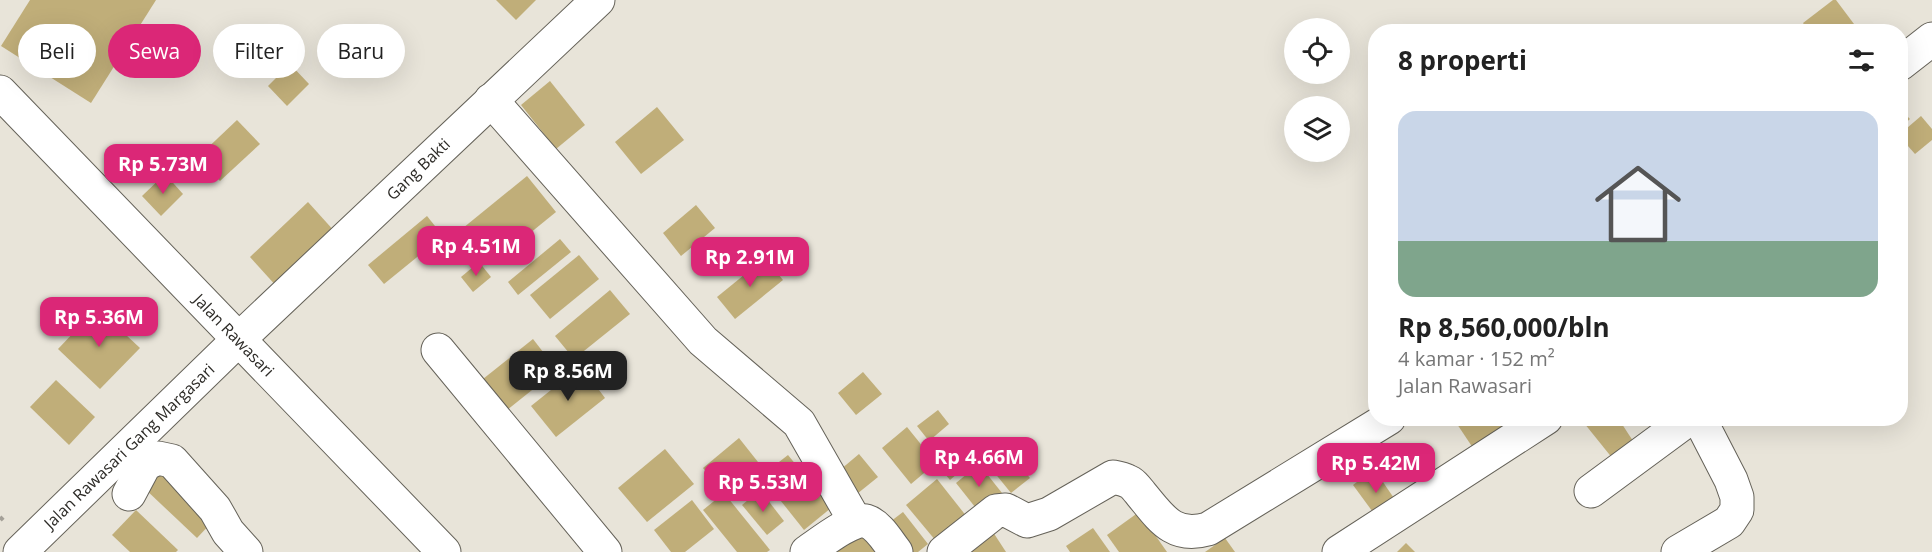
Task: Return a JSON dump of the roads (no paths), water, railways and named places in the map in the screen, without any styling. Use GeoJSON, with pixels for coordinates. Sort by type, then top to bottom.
{"type":"FeatureCollection","features":[{"type":"Feature","properties":{"kind":"street","name":"Gang Bakti"},"geometry":{"type":"LineString","coordinates":[[238,340],[598,0]]}},
{"type":"Feature","properties":{"kind":"street"},"geometry":{"type":"LineString","coordinates":[[1908,58],[1932,39]]}},
{"type":"Feature","properties":{"kind":"street","name":"Jalan Rawasari"},"geometry":{"type":"LineString","coordinates":[[0,92],[444,552]]}},
{"type":"Feature","properties":{"kind":"street"},"geometry":{"type":"LineString","coordinates":[[491,100],[703,342],[799,423],[855,521]]}},
{"type":"Feature","properties":{"kind":"street","name":"Jalan Rawasari Gang Margasari"},"geometry":{"type":"LineString","coordinates":[[20,552],[238,340]]}},
{"type":"Feature","properties":{"kind":"street"},"geometry":{"type":"LineString","coordinates":[[438,350],[605,552]]}},
{"type":"Feature","properties":{"kind":"street"},"geometry":{"type":"LineString","coordinates":[[944,552],[996,511],[1006,510],[1027,521],[1049,514],[1113,477],[1126,480],[1134,485],[1165,524],[1195,533],[1208,529],[1376,426]]}},
{"type":"Feature","properties":{"kind":"street"},"geometry":{"type":"LineString","coordinates":[[1339,552],[1534,426]]}},
{"type":"Feature","properties":{"kind":"street"},"geometry":{"type":"LineString","coordinates":[[1591,491],[1679,426]]}},
{"type":"Feature","properties":{"kind":"street"},"geometry":{"type":"LineString","coordinates":[[1678,552],[1729,522],[1737,510],[1737,497],[1731,480],[1703,426]]}},
{"type":"Feature","properties":{"kind":"street"},"geometry":{"type":"LineString","coordinates":[[129,494],[145,464],[158,458],[172,460],[215,509],[228,532],[246,552]]}},
{"type":"Feature","properties":{"kind":"street"},"geometry":{"type":"LineString","coordinates":[[807,552],[855,521],[867,521],[877,529],[896,552]]}}]}
